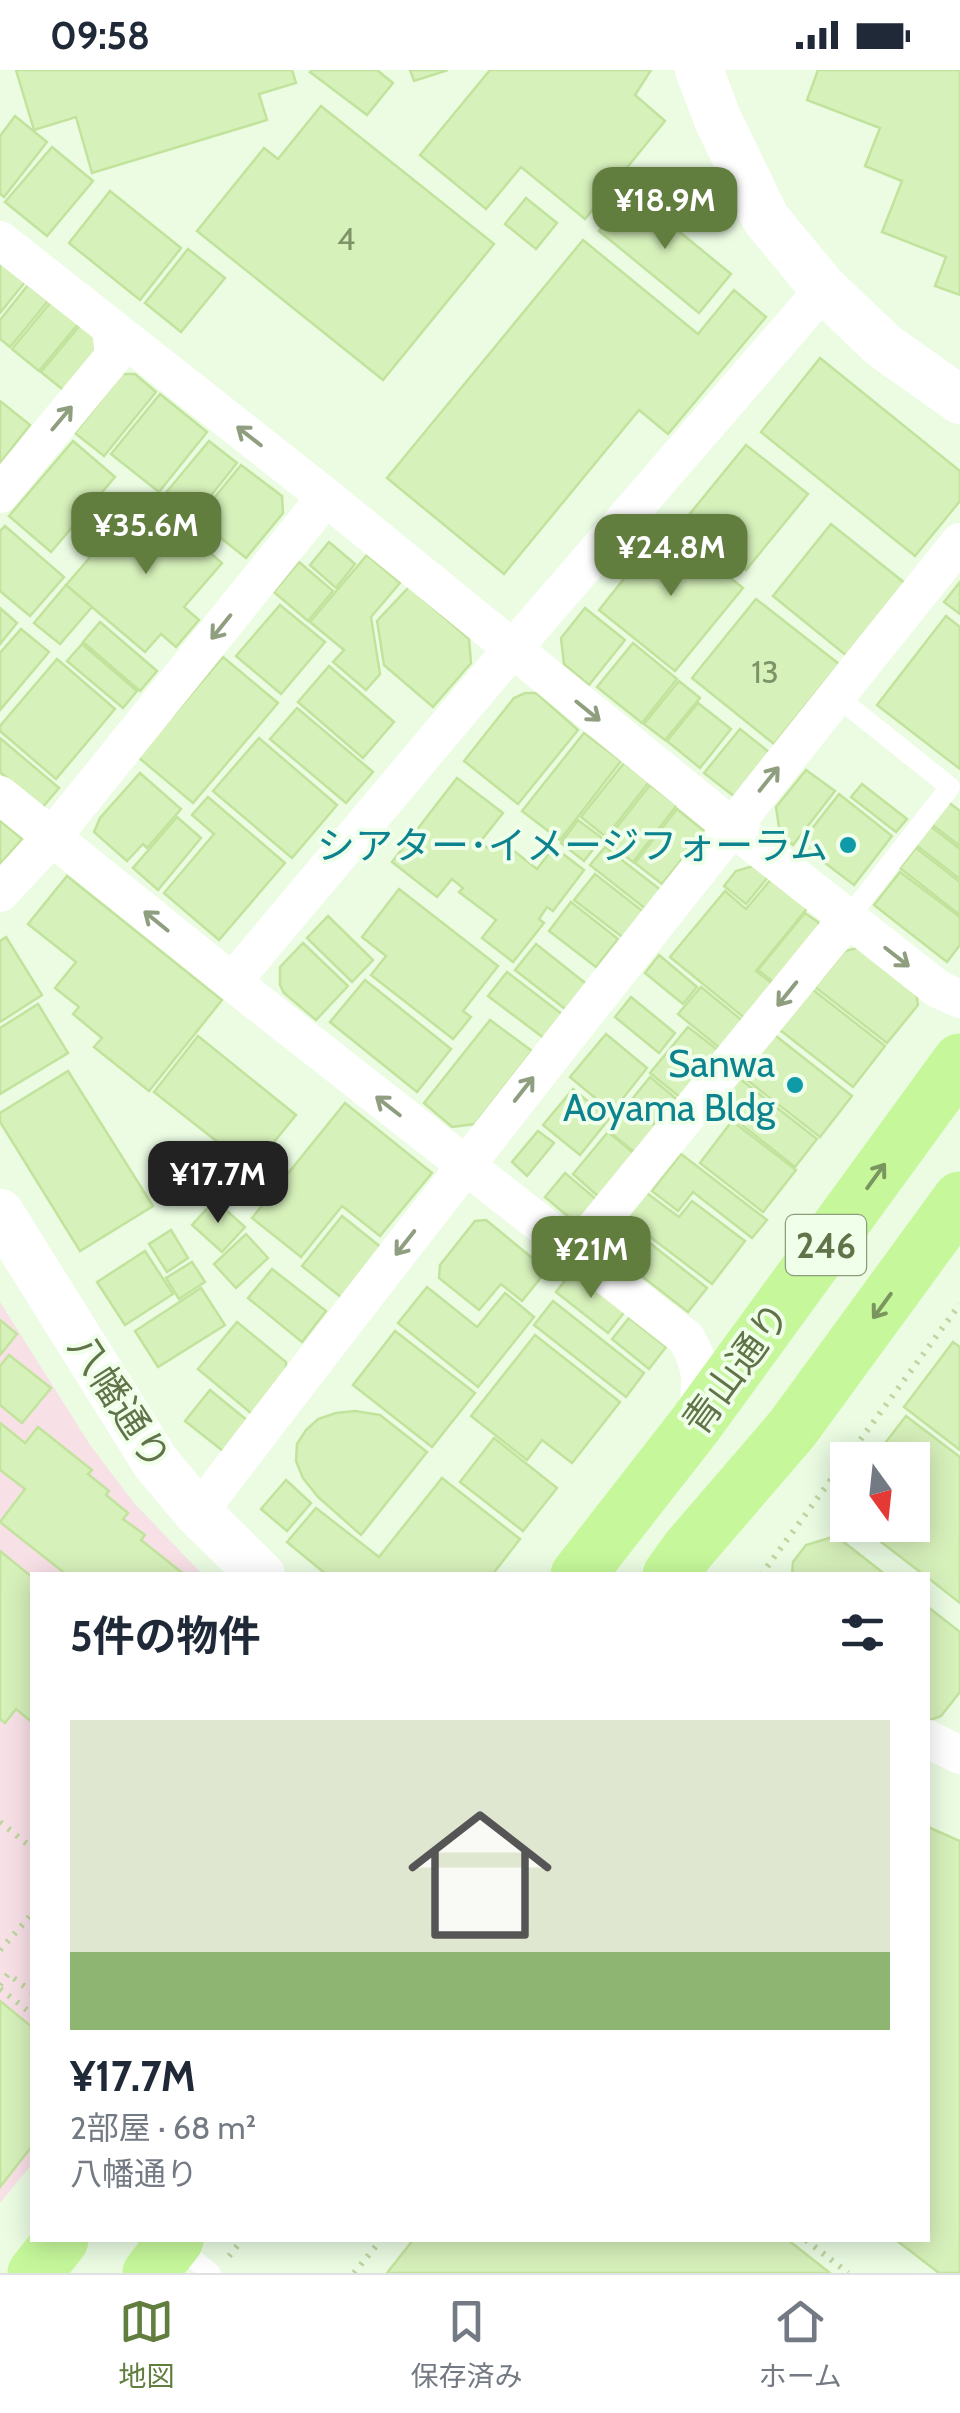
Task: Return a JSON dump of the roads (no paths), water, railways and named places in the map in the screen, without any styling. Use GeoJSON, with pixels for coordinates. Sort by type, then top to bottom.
{"type":"FeatureCollection","features":[{"type":"Feature","properties":{"kind":"highway","name":"青山通り"},"geometry":{"type":"LineString","coordinates":[[580,1572],[695,1425],[960,1061]]}},
{"type":"Feature","properties":{"kind":"highway","name":"青山通り"},"geometry":{"type":"LineString","coordinates":[[679,1572],[688,1550],[792,1429],[960,1199]]}},
{"type":"Feature","properties":{"kind":"highway"},"geometry":{"type":"LineString","coordinates":[[35,2273],[59,2242]]}},
{"type":"Feature","properties":{"kind":"street"},"geometry":{"type":"LineString","coordinates":[[699,70],[718,120],[766,219],[824,289],[884,346],[960,400]]}},
{"type":"Feature","properties":{"kind":"street"},"geometry":{"type":"LineString","coordinates":[[0,240],[326,497],[731,826],[938,989],[960,999]]}},
{"type":"Feature","properties":{"kind":"street"},"geometry":{"type":"LineString","coordinates":[[232,982],[824,289]]}},
{"type":"Feature","properties":{"kind":"street"},"geometry":{"type":"LineString","coordinates":[[0,494],[114,356],[111,329]]}},
{"type":"Feature","properties":{"kind":"street"},"geometry":{"type":"LineString","coordinates":[[0,893],[52,837],[326,497]]}},
{"type":"Feature","properties":{"kind":"street"},"geometry":{"type":"LineString","coordinates":[[198,1513],[464,1166],[960,542]]}},
{"type":"Feature","properties":{"kind":"street"},"geometry":{"type":"LineString","coordinates":[[0,795],[686,1338],[698,1358],[702,1382],[695,1425]]}},
{"type":"Feature","properties":{"kind":"street"},"geometry":{"type":"LineString","coordinates":[[562,1242],[587,1238],[848,918]]}},
{"type":"Feature","properties":{"kind":"street","name":"八幡通り"},"geometry":{"type":"LineString","coordinates":[[0,1214],[147,1450],[198,1513],[257,1572]]}},
{"type":"Feature","properties":{"kind":"lane"},"geometry":{"type":"LineString","coordinates":[[836,696],[950,787],[848,918]]}},
{"type":"Feature","properties":{"kind":"place","name":"シアター･イメージフォーラム"},"geometry":{"type":"Point","coordinates":[848,845]}},
{"type":"Feature","properties":{"kind":"place","name":"Sanwa Aoyama Bldg"},"geometry":{"type":"Point","coordinates":[795,1085]}}]}
